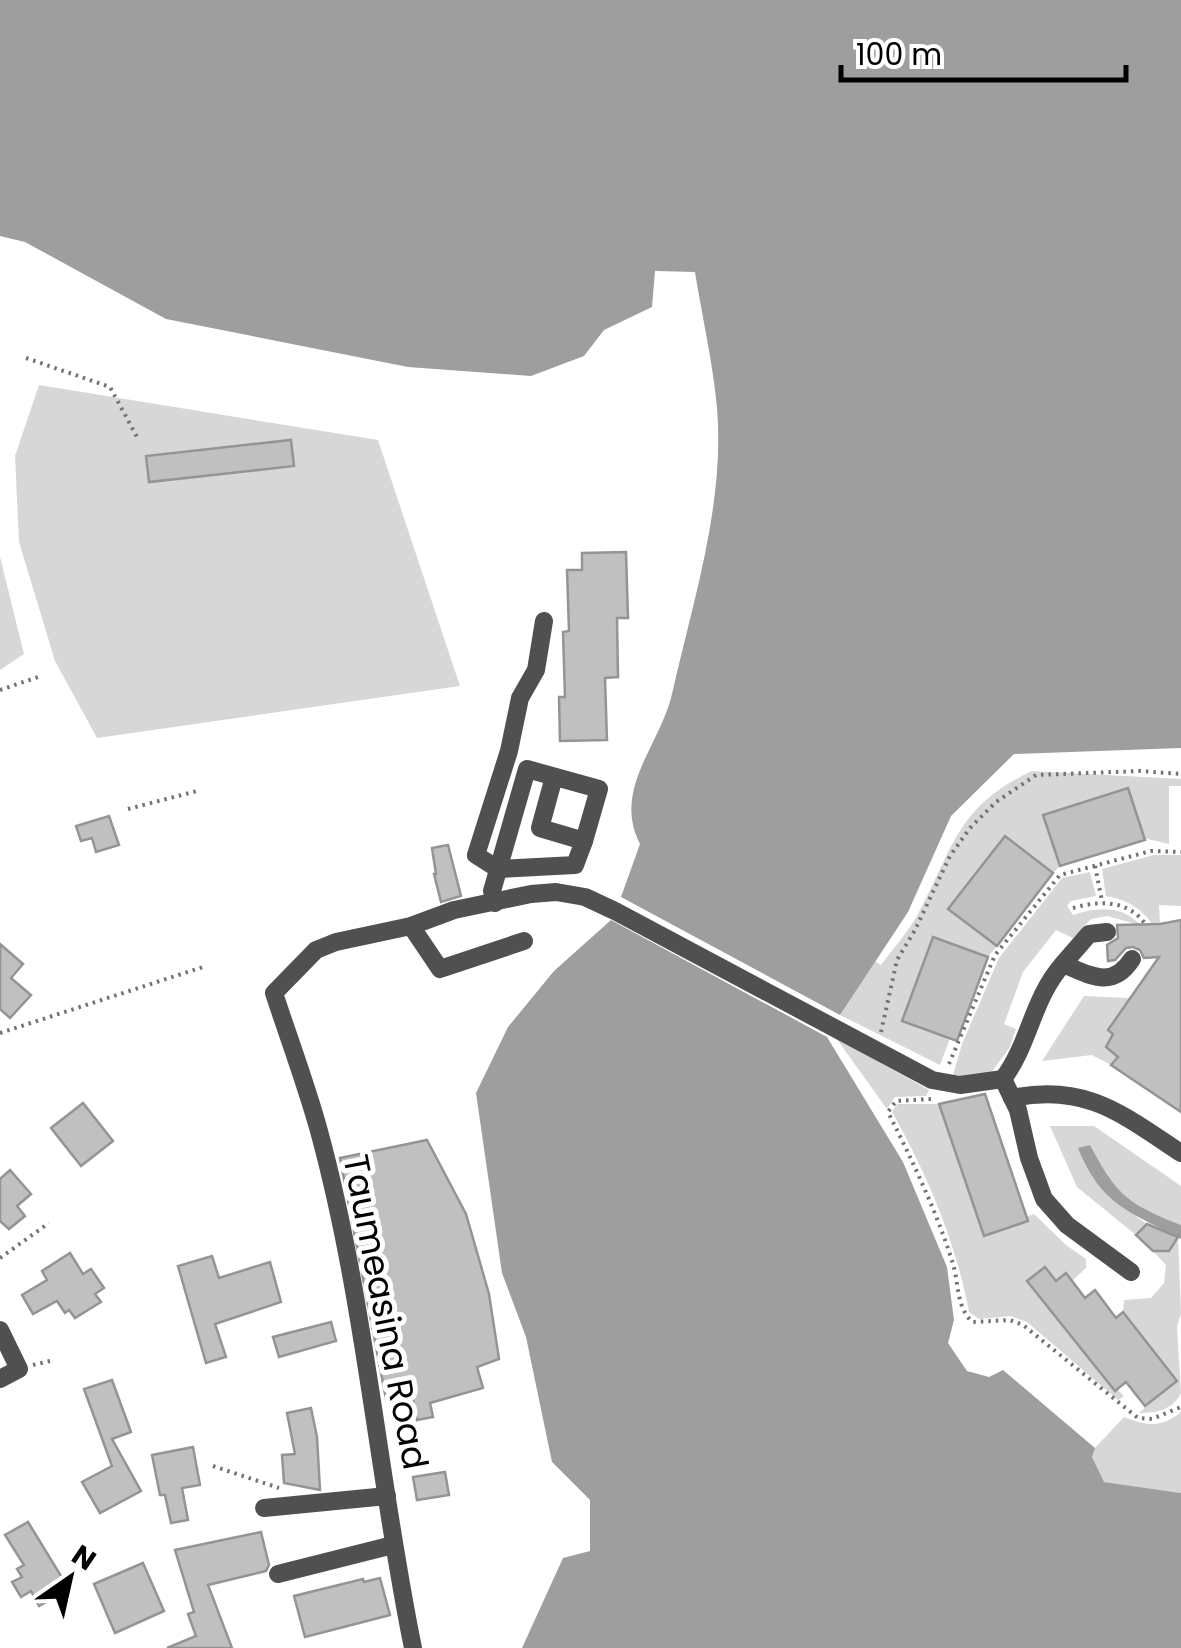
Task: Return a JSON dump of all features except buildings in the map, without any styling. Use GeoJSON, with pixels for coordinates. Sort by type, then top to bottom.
{"type":"FeatureCollection","features":[{"type":"Feature","properties":{"kind":"street"},"geometry":{"type":"LineString","coordinates":[[495,902],[492,891],[498,869],[527,768],[599,789],[575,864],[498,869],[476,855],[509,751],[520,698],[536,670],[544,621]]}},
{"type":"Feature","properties":{"kind":"street"},"geometry":{"type":"LineString","coordinates":[[554,777],[540,828],[584,841]]}},
{"type":"Feature","properties":{"kind":"street"},"geometry":{"type":"LineString","coordinates":[[524,941],[440,969],[411,926],[454,910],[495,902],[556,892],[586,897],[877,1050],[941,1082],[960,1085],[1003,1080],[1016,1061],[1046,984],[1089,934],[1107,932]]}},
{"type":"Feature","properties":{"kind":"street","name":"Taumeasina Road"},"geometry":{"type":"LineString","coordinates":[[411,926],[316,950],[274,993],[319,1131],[349,1275],[392,1546],[414,1648]]}},
{"type":"Feature","properties":{"kind":"street"},"geometry":{"type":"LineString","coordinates":[[1063,964],[1099,978],[1113,978],[1132,959]]}},
{"type":"Feature","properties":{"kind":"street"},"geometry":{"type":"LineString","coordinates":[[1003,1080],[1044,1199],[1067,1225],[1131,1272]]}},
{"type":"Feature","properties":{"kind":"street"},"geometry":{"type":"LineString","coordinates":[[1012,1098],[1042,1092],[1095,1100],[1181,1152]]}},
{"type":"Feature","properties":{"kind":"street"},"geometry":{"type":"LineString","coordinates":[[0,1330],[19,1368],[0,1379]]}},
{"type":"Feature","properties":{"kind":"street"},"geometry":{"type":"LineString","coordinates":[[264,1508],[387,1496]]}},
{"type":"Feature","properties":{"kind":"street"},"geometry":{"type":"LineString","coordinates":[[278,1574],[392,1546]]}},
{"type":"Feature","properties":{"kind":"path"},"geometry":{"type":"LineString","coordinates":[[26,358],[110,387],[137,437]]}},
{"type":"Feature","properties":{"kind":"path"},"geometry":{"type":"LineString","coordinates":[[0,690],[41,676]]}},
{"type":"Feature","properties":{"kind":"path"},"geometry":{"type":"LineString","coordinates":[[877,1050],[896,960],[915,930],[950,856],[996,802],[1036,775],[1140,771],[1181,774]]}},
{"type":"Feature","properties":{"kind":"path"},"geometry":{"type":"LineString","coordinates":[[128,810],[197,791]]}},
{"type":"Feature","properties":{"kind":"path"},"geometry":{"type":"LineString","coordinates":[[1181,852],[1151,851],[1060,875],[995,955],[931,1098],[896,1101],[888,1112],[954,1266],[966,1316],[972,1322],[1010,1320],[1022,1325],[1138,1418],[1164,1416],[1181,1407]]}},
{"type":"Feature","properties":{"kind":"path"},"geometry":{"type":"LineString","coordinates":[[1095,866],[1102,902]]}},
{"type":"Feature","properties":{"kind":"path"},"geometry":{"type":"LineString","coordinates":[[1073,908],[1102,902],[1130,909],[1146,925]]}},
{"type":"Feature","properties":{"kind":"path"},"geometry":{"type":"LineString","coordinates":[[0,1033],[202,967]]}},
{"type":"Feature","properties":{"kind":"path"},"geometry":{"type":"LineString","coordinates":[[0,1258],[49,1223]]}},
{"type":"Feature","properties":{"kind":"path"},"geometry":{"type":"LineString","coordinates":[[213,1466],[287,1491]]}},
{"type":"Feature","properties":{"kind":"shaded area"},"geometry":{"type":"Polygon","coordinates":[[[0,0],[1181,0],[1181,748],[1014,754],[951,816],[908,912],[840,1015],[621,897],[640,844],[633,824],[635,786],[672,694],[712,516],[717,408],[695,272],[655,271],[652,307],[604,330],[584,356],[531,376],[408,367],[166,319],[25,242],[0,236],[0,0]]]}},
{"type":"Feature","properties":{"kind":"shaded area"},"geometry":{"type":"Polygon","coordinates":[[[39,385],[378,440],[460,686],[97,738],[55,661],[19,542],[15,456],[39,385]]]}},
{"type":"Feature","properties":{"kind":"shaded area"},"geometry":{"type":"Polygon","coordinates":[[[0,557],[24,654],[0,670],[0,557]]]}},
{"type":"Feature","properties":{"kind":"shaded area"},"geometry":{"type":"Polygon","coordinates":[[[1032,771],[1181,779],[1181,786],[1169,786],[1169,844],[1044,815],[1060,866],[1053,873],[1005,836],[948,908],[997,946],[903,1021],[950,1038],[940,1065],[840,1015],[875,961],[881,965],[910,927],[972,814],[1007,784],[1032,771]]]}},
{"type":"Feature","properties":{"kind":"shaded area"},"geometry":{"type":"Polygon","coordinates":[[[1154,855],[1181,855],[1181,906],[1159,905],[1160,925],[1153,925],[1133,905],[1106,896],[1102,869],[1154,855]]]}},
{"type":"Feature","properties":{"kind":"shaded area"},"geometry":{"type":"Polygon","coordinates":[[[1090,872],[1096,896],[1071,901],[1067,906],[1073,915],[1091,910],[1117,911],[1140,925],[1107,916],[1091,919],[1073,938],[1056,930],[1023,972],[1004,1024],[1016,1029],[1010,1047],[991,1073],[953,1075],[999,958],[1062,878],[1090,872]]]}},
{"type":"Feature","properties":{"kind":"shaded area"},"geometry":{"type":"Polygon","coordinates":[[[611,920],[827,1037],[903,1162],[947,1267],[954,1320],[948,1343],[967,1371],[989,1377],[1003,1370],[1095,1448],[1092,1457],[1104,1482],[1181,1493],[1181,1648],[522,1648],[563,1558],[590,1551],[590,1500],[552,1462],[526,1337],[502,1273],[476,1093],[508,1027],[554,971],[611,920]]]}},
{"type":"Feature","properties":{"kind":"shaded area"},"geometry":{"type":"Polygon","coordinates":[[[1084,996],[1130,998],[1108,1030],[1113,1034],[1118,1057],[1111,1065],[1092,1055],[1042,1061],[1084,996]]]}},
{"type":"Feature","properties":{"kind":"shaded area"},"geometry":{"type":"Polygon","coordinates":[[[836,1038],[929,1090],[926,1096],[895,1097],[887,1109],[836,1038]]]}},
{"type":"Feature","properties":{"kind":"shaded area"},"geometry":{"type":"Polygon","coordinates":[[[897,1104],[939,1104],[984,1235],[1027,1222],[1026,1217],[1034,1214],[1086,1259],[1086,1268],[1072,1281],[1065,1273],[1056,1281],[1044,1267],[1027,1281],[1114,1391],[1117,1389],[1124,1396],[1118,1400],[1027,1322],[1011,1316],[979,1319],[969,1312],[939,1209],[892,1112],[897,1104]]]}},
{"type":"Feature","properties":{"kind":"shaded area"},"geometry":{"type":"Polygon","coordinates":[[[1050,1126],[1094,1126],[1181,1186],[1181,1225],[1140,1209],[1114,1188],[1103,1170],[1079,1148],[1097,1183],[1147,1224],[1136,1235],[1077,1187],[1050,1126]]]}},
{"type":"Feature","properties":{"kind":"shaded area"},"geometry":{"type":"Polygon","coordinates":[[[1090,1145],[1117,1187],[1136,1204],[1181,1225],[1181,1239],[1133,1214],[1108,1195],[1078,1148],[1090,1145]]]}},
{"type":"Feature","properties":{"kind":"shaded area"},"geometry":{"type":"Polygon","coordinates":[[[1178,1237],[1181,1393],[1163,1409],[1139,1413],[1177,1380],[1123,1312],[1124,1300],[1151,1298],[1164,1283],[1166,1265],[1153,1251],[1169,1250],[1178,1237]]]}},
{"type":"Feature","properties":{"kind":"shaded area"},"geometry":{"type":"Polygon","coordinates":[[[1181,1412],[1181,1493],[1103,1482],[1092,1457],[1095,1448],[1124,1417],[1154,1424],[1181,1412]]]}}]}
